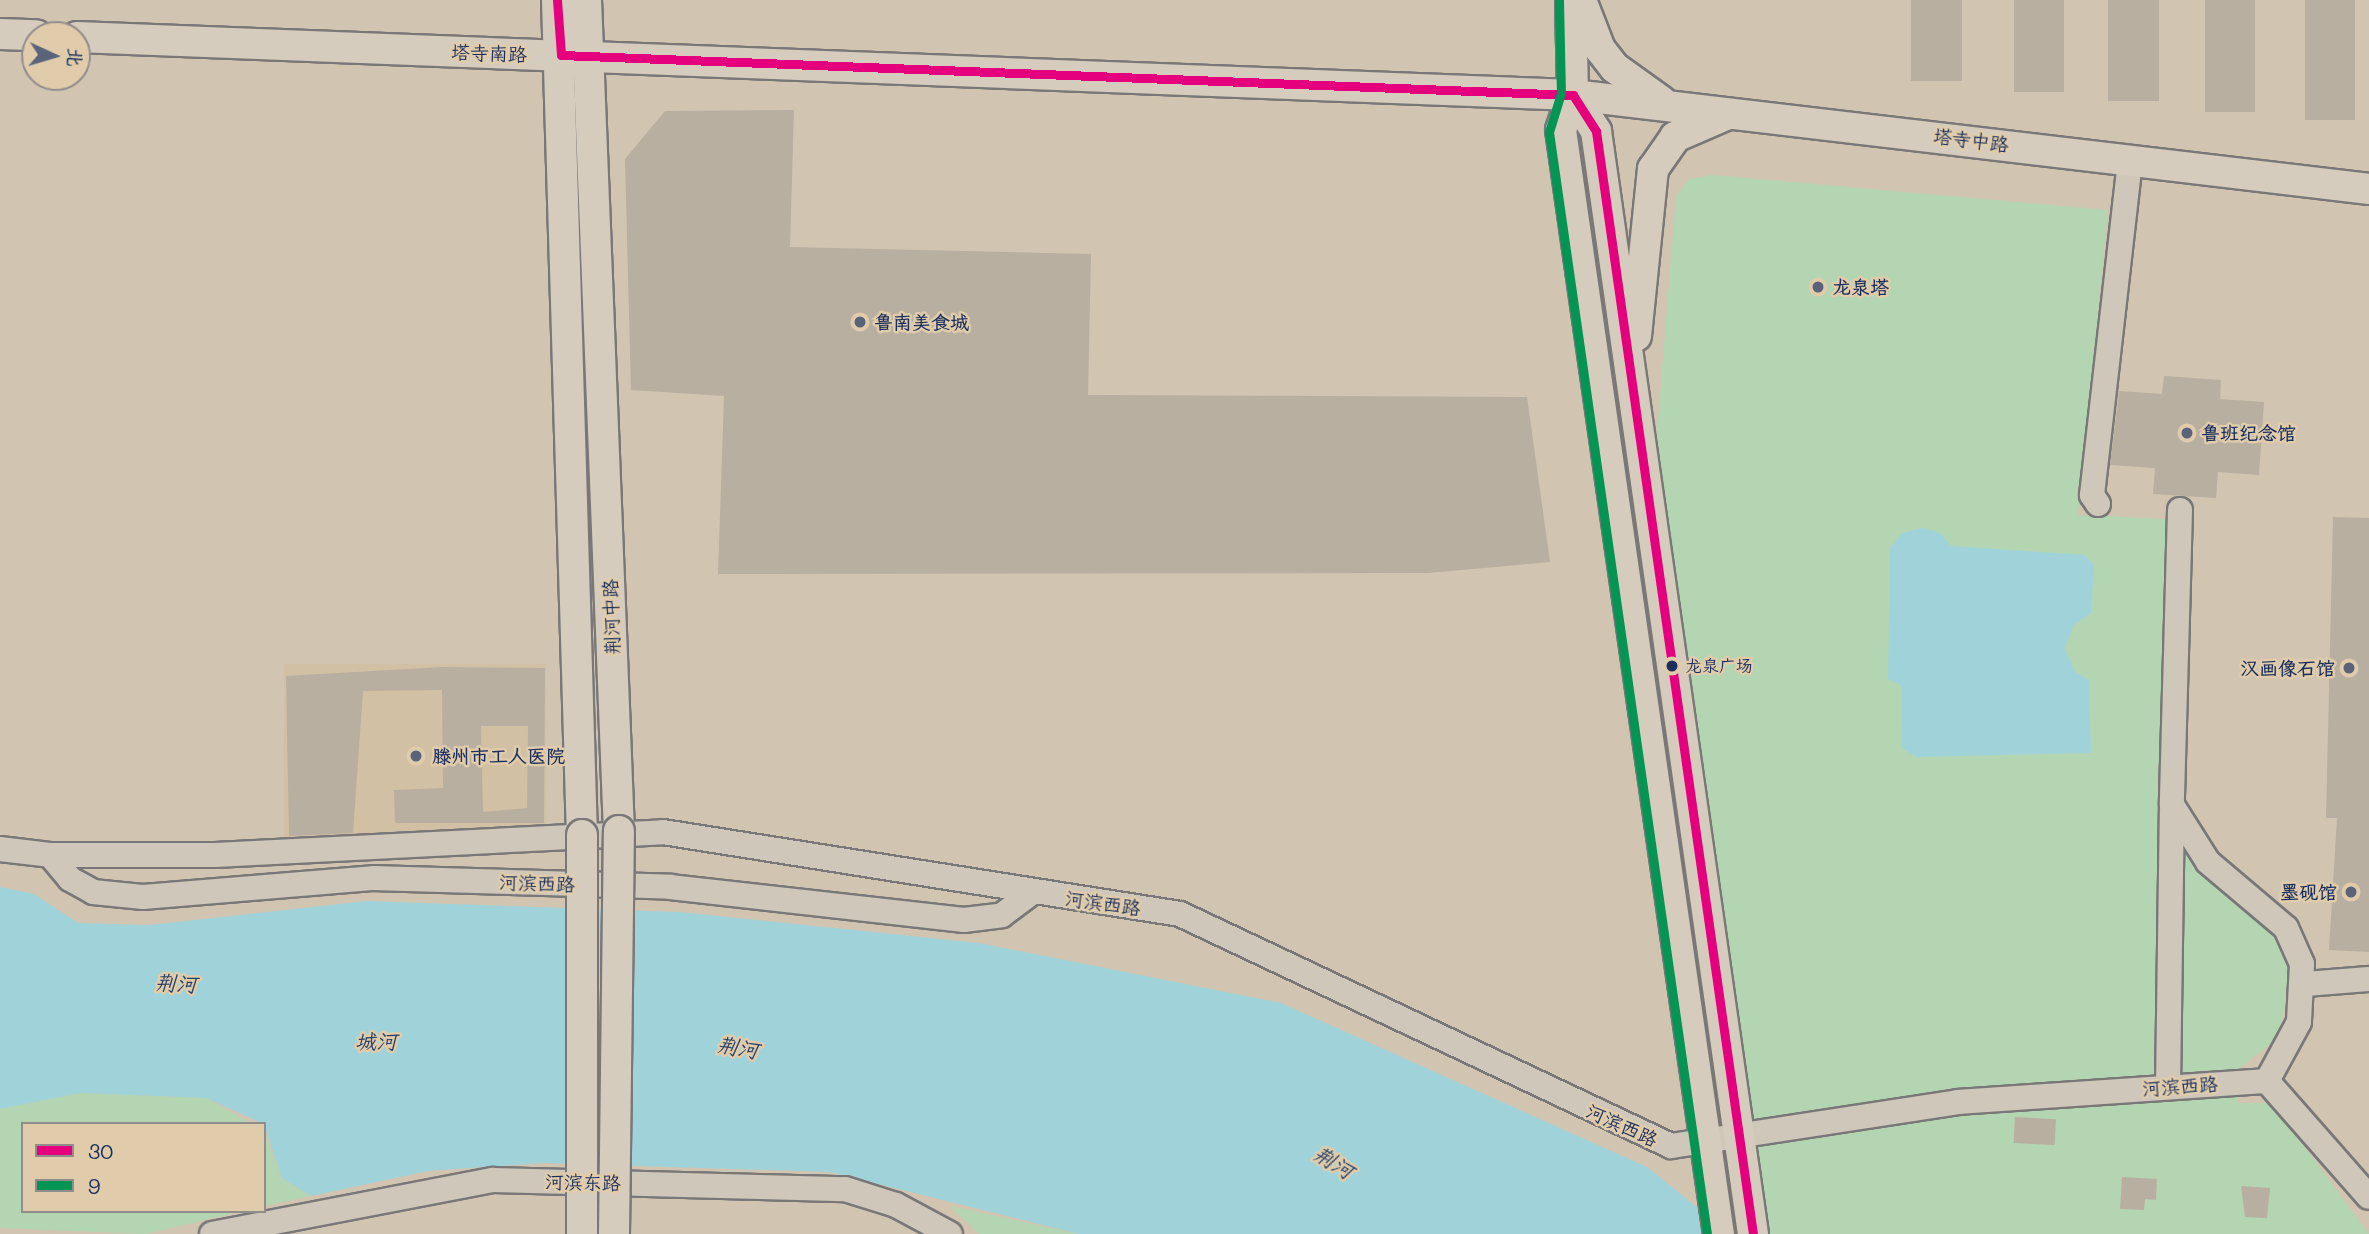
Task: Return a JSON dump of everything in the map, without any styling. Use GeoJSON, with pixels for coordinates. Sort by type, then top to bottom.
{"type":"FeatureCollection","features":[{"type":"Feature","properties":{"kind":"main road","name":"荆河中路"},"geometry":{"type":"LineString","coordinates":[[557,0],[575,56],[619,831],[614,1234]]}},
{"type":"Feature","properties":{"kind":"main road","name":"荆河中路"},"geometry":{"type":"LineString","coordinates":[[582,1234],[582,835],[575,56],[586,0]]}},
{"type":"Feature","properties":{"kind":"main road"},"geometry":{"type":"LineString","coordinates":[[1571,0],[1573,95],[1561,130],[1719,1234]]}},
{"type":"Feature","properties":{"kind":"main road"},"geometry":{"type":"LineString","coordinates":[[1581,0],[1600,49],[1615,68],[1658,100],[1681,106]]}},
{"type":"Feature","properties":{"kind":"main road"},"geometry":{"type":"LineString","coordinates":[[0,34],[21,35]]}},
{"type":"Feature","properties":{"kind":"main road","name":"塔寺南路"},"geometry":{"type":"LineString","coordinates":[[91,38],[1573,95]]}},
{"type":"Feature","properties":{"kind":"main road"},"geometry":{"type":"LineString","coordinates":[[1573,95],[1596,131],[1751,1222]]}},
{"type":"Feature","properties":{"kind":"main road","name":"塔寺中路"},"geometry":{"type":"LineString","coordinates":[[1573,95],[1737,112],[2369,189]]}},
{"type":"Feature","properties":{"kind":"main road"},"geometry":{"type":"LineString","coordinates":[[1631,382],[1653,169],[1675,137],[1737,112]]}},
{"type":"Feature","properties":{"kind":"street"},"geometry":{"type":"LineString","coordinates":[[2098,504],[2093,481],[2130,159]]}},
{"type":"Feature","properties":{"kind":"street"},"geometry":{"type":"LineString","coordinates":[[2168,1087],[2180,510]]}},
{"type":"Feature","properties":{"kind":"street"},"geometry":{"type":"LineString","coordinates":[[2172,804],[2208,862],[2286,928],[2305,985],[2299,1022],[2267,1081],[2369,1197]]}},
{"type":"Feature","properties":{"kind":"street","name":"河滨西路"},"geometry":{"type":"LineString","coordinates":[[0,849],[50,855],[215,855],[619,831],[663,832],[1031,893],[1180,914],[1644,1138],[1671,1146],[1739,1139],[1958,1102],[2267,1081]]}},
{"type":"Feature","properties":{"kind":"street","name":"河滨西路"},"geometry":{"type":"LineString","coordinates":[[50,855],[70,879],[93,892],[143,897],[388,878],[670,887],[964,920],[1002,915],[1031,893]]}},
{"type":"Feature","properties":{"kind":"street"},"geometry":{"type":"LineString","coordinates":[[2305,985],[2369,979]]}},
{"type":"Feature","properties":{"kind":"street","name":"河滨东路"},"geometry":{"type":"LineString","coordinates":[[212,1234],[493,1180],[845,1189],[896,1205],[950,1234]]}},
{"type":"Feature","properties":{"kind":"shaded area","name":"滕州市工人医院"},"geometry":{"type":"Polygon","coordinates":[[[284,664],[546,664],[546,840],[284,840],[284,664]]]}},
{"type":"Feature","properties":{"kind":"green space","name":"龙泉广场"},"geometry":{"type":"Polygon","coordinates":[[[1712,175],[2108,210],[2078,515],[2167,519],[2161,796],[2182,852],[2271,926],[2293,970],[2278,1038],[2237,1070],[2238,1103],[2272,1103],[2369,1234],[1766,1234],[1654,470],[1676,197],[1689,179],[1712,175]]]}},
{"type":"Feature","properties":{"kind":"green space"},"geometry":{"type":"Polygon","coordinates":[[[80,1093],[206,1098],[248,1122],[21,1122],[21,1213],[235,1213],[146,1234],[0,1228],[0,1109],[80,1093]]]}},
{"type":"Feature","properties":{"kind":"green space"},"geometry":{"type":"Polygon","coordinates":[[[266,1135],[282,1178],[311,1196],[266,1206],[266,1135]]]}},
{"type":"Feature","properties":{"kind":"green space"},"geometry":{"type":"Polygon","coordinates":[[[950,1206],[1079,1234],[979,1234],[950,1206]]]}},
{"type":"Feature","properties":{"kind":"water"},"geometry":{"type":"Polygon","coordinates":[[[1922,528],[1941,533],[1951,546],[2085,555],[2094,565],[2091,613],[2073,626],[2065,648],[2075,672],[2089,680],[2091,753],[1916,757],[1901,747],[1902,686],[1888,679],[1890,548],[1902,533],[1922,528]]]}},
{"type":"Feature","properties":{"kind":"water","name":"城河"},"geometry":{"type":"Polygon","coordinates":[[[0,887],[34,894],[78,923],[149,925],[366,901],[679,912],[979,943],[1281,1003],[1647,1167],[1730,1234],[1079,1234],[830,1172],[543,1163],[428,1171],[311,1196],[282,1178],[266,1130],[266,1122],[260,1122],[206,1098],[80,1093],[0,1109],[0,887]]]}},
{"type":"Feature","properties":{"kind":"building"},"geometry":{"type":"Polygon","coordinates":[[[1911,0],[1962,0],[1962,81],[1911,81],[1911,0]]]}},
{"type":"Feature","properties":{"kind":"building"},"geometry":{"type":"Polygon","coordinates":[[[2014,0],[2064,0],[2064,92],[2014,92],[2014,0]]]}},
{"type":"Feature","properties":{"kind":"building"},"geometry":{"type":"Polygon","coordinates":[[[2108,0],[2159,0],[2159,101],[2108,101],[2108,0]]]}},
{"type":"Feature","properties":{"kind":"building"},"geometry":{"type":"Polygon","coordinates":[[[2205,0],[2255,0],[2255,112],[2205,112],[2205,0]]]}},
{"type":"Feature","properties":{"kind":"building"},"geometry":{"type":"Polygon","coordinates":[[[2305,0],[2355,0],[2355,120],[2305,120],[2305,0]]]}},
{"type":"Feature","properties":{"kind":"building","name":"鲁南美食城"},"geometry":{"type":"Polygon","coordinates":[[[794,110],[790,247],[1091,254],[1088,395],[1527,397],[1550,562],[1428,573],[718,574],[724,396],[631,390],[625,159],[665,111],[794,110]]]}},
{"type":"Feature","properties":{"kind":"building","name":"鲁班纪念馆"},"geometry":{"type":"Polygon","coordinates":[[[2164,376],[2221,380],[2220,399],[2264,402],[2259,475],[2218,472],[2216,498],[2153,494],[2155,468],[2110,465],[2119,391],[2162,394],[2164,376]]]}},
{"type":"Feature","properties":{"kind":"building","name":"汉画像石馆"},"geometry":{"type":"Polygon","coordinates":[[[2333,517],[2369,518],[2369,952],[2329,950],[2337,818],[2326,818],[2333,517]]]}},
{"type":"Feature","properties":{"kind":"building"},"geometry":{"type":"Polygon","coordinates":[[[442,667],[545,668],[544,823],[395,823],[394,790],[443,788],[442,690],[363,691],[353,833],[289,836],[286,676],[442,667]],[[481,726],[483,812],[527,808],[528,726],[481,726]]]}},
{"type":"Feature","properties":{"kind":"building"},"geometry":{"type":"Polygon","coordinates":[[[2015,1117],[2056,1119],[2055,1145],[2014,1143],[2015,1117]]]}},
{"type":"Feature","properties":{"kind":"building"},"geometry":{"type":"Polygon","coordinates":[[[2122,1177],[2157,1179],[2156,1200],[2145,1199],[2144,1210],[2120,1209],[2122,1177]]]}},
{"type":"Feature","properties":{"kind":"building"},"geometry":{"type":"Polygon","coordinates":[[[2241,1186],[2270,1188],[2267,1218],[2245,1217],[2241,1186]]]}},
{"type":"Feature","properties":{"kind":"transit line","name":"30"},"geometry":{"type":"LineString","coordinates":[[557,0],[561,55],[1573,95]]}},
{"type":"Feature","properties":{"kind":"transit line","name":"9"},"geometry":{"type":"LineString","coordinates":[[1559,0],[1561,93],[1549,132],[1707,1234]]}},
{"type":"Feature","properties":{"kind":"transit line","name":"30"},"geometry":{"type":"LineString","coordinates":[[1573,95],[1596,131],[1753,1234]]}},
{"type":"Feature","properties":{"kind":"place","name":"龙泉塔"},"geometry":{"type":"Point","coordinates":[1818,287]}},
{"type":"Feature","properties":{"kind":"place","name":"鲁南美食城"},"geometry":{"type":"Point","coordinates":[860,322]}},
{"type":"Feature","properties":{"kind":"place","name":"鲁班纪念馆"},"geometry":{"type":"Point","coordinates":[2187,433]}},
{"type":"Feature","properties":{"kind":"place","name":"龙泉广场"},"geometry":{"type":"Point","coordinates":[1672,666]}},
{"type":"Feature","properties":{"kind":"place","name":"汉画像石馆"},"geometry":{"type":"Point","coordinates":[2349,668]}},
{"type":"Feature","properties":{"kind":"place","name":"滕州市工人医院"},"geometry":{"type":"Point","coordinates":[416,756]}},
{"type":"Feature","properties":{"kind":"place","name":"墨砚馆"},"geometry":{"type":"Point","coordinates":[2351,892]}},
{"type":"Feature","properties":{"kind":"water label","name":"荆河"},"geometry":{"type":"Point","coordinates":[176,983]}},
{"type":"Feature","properties":{"kind":"water label","name":"荆河"},"geometry":{"type":"Point","coordinates":[738,1047]}},
{"type":"Feature","properties":{"kind":"water label","name":"荆河"},"geometry":{"type":"Point","coordinates":[1334,1162]}}]}
